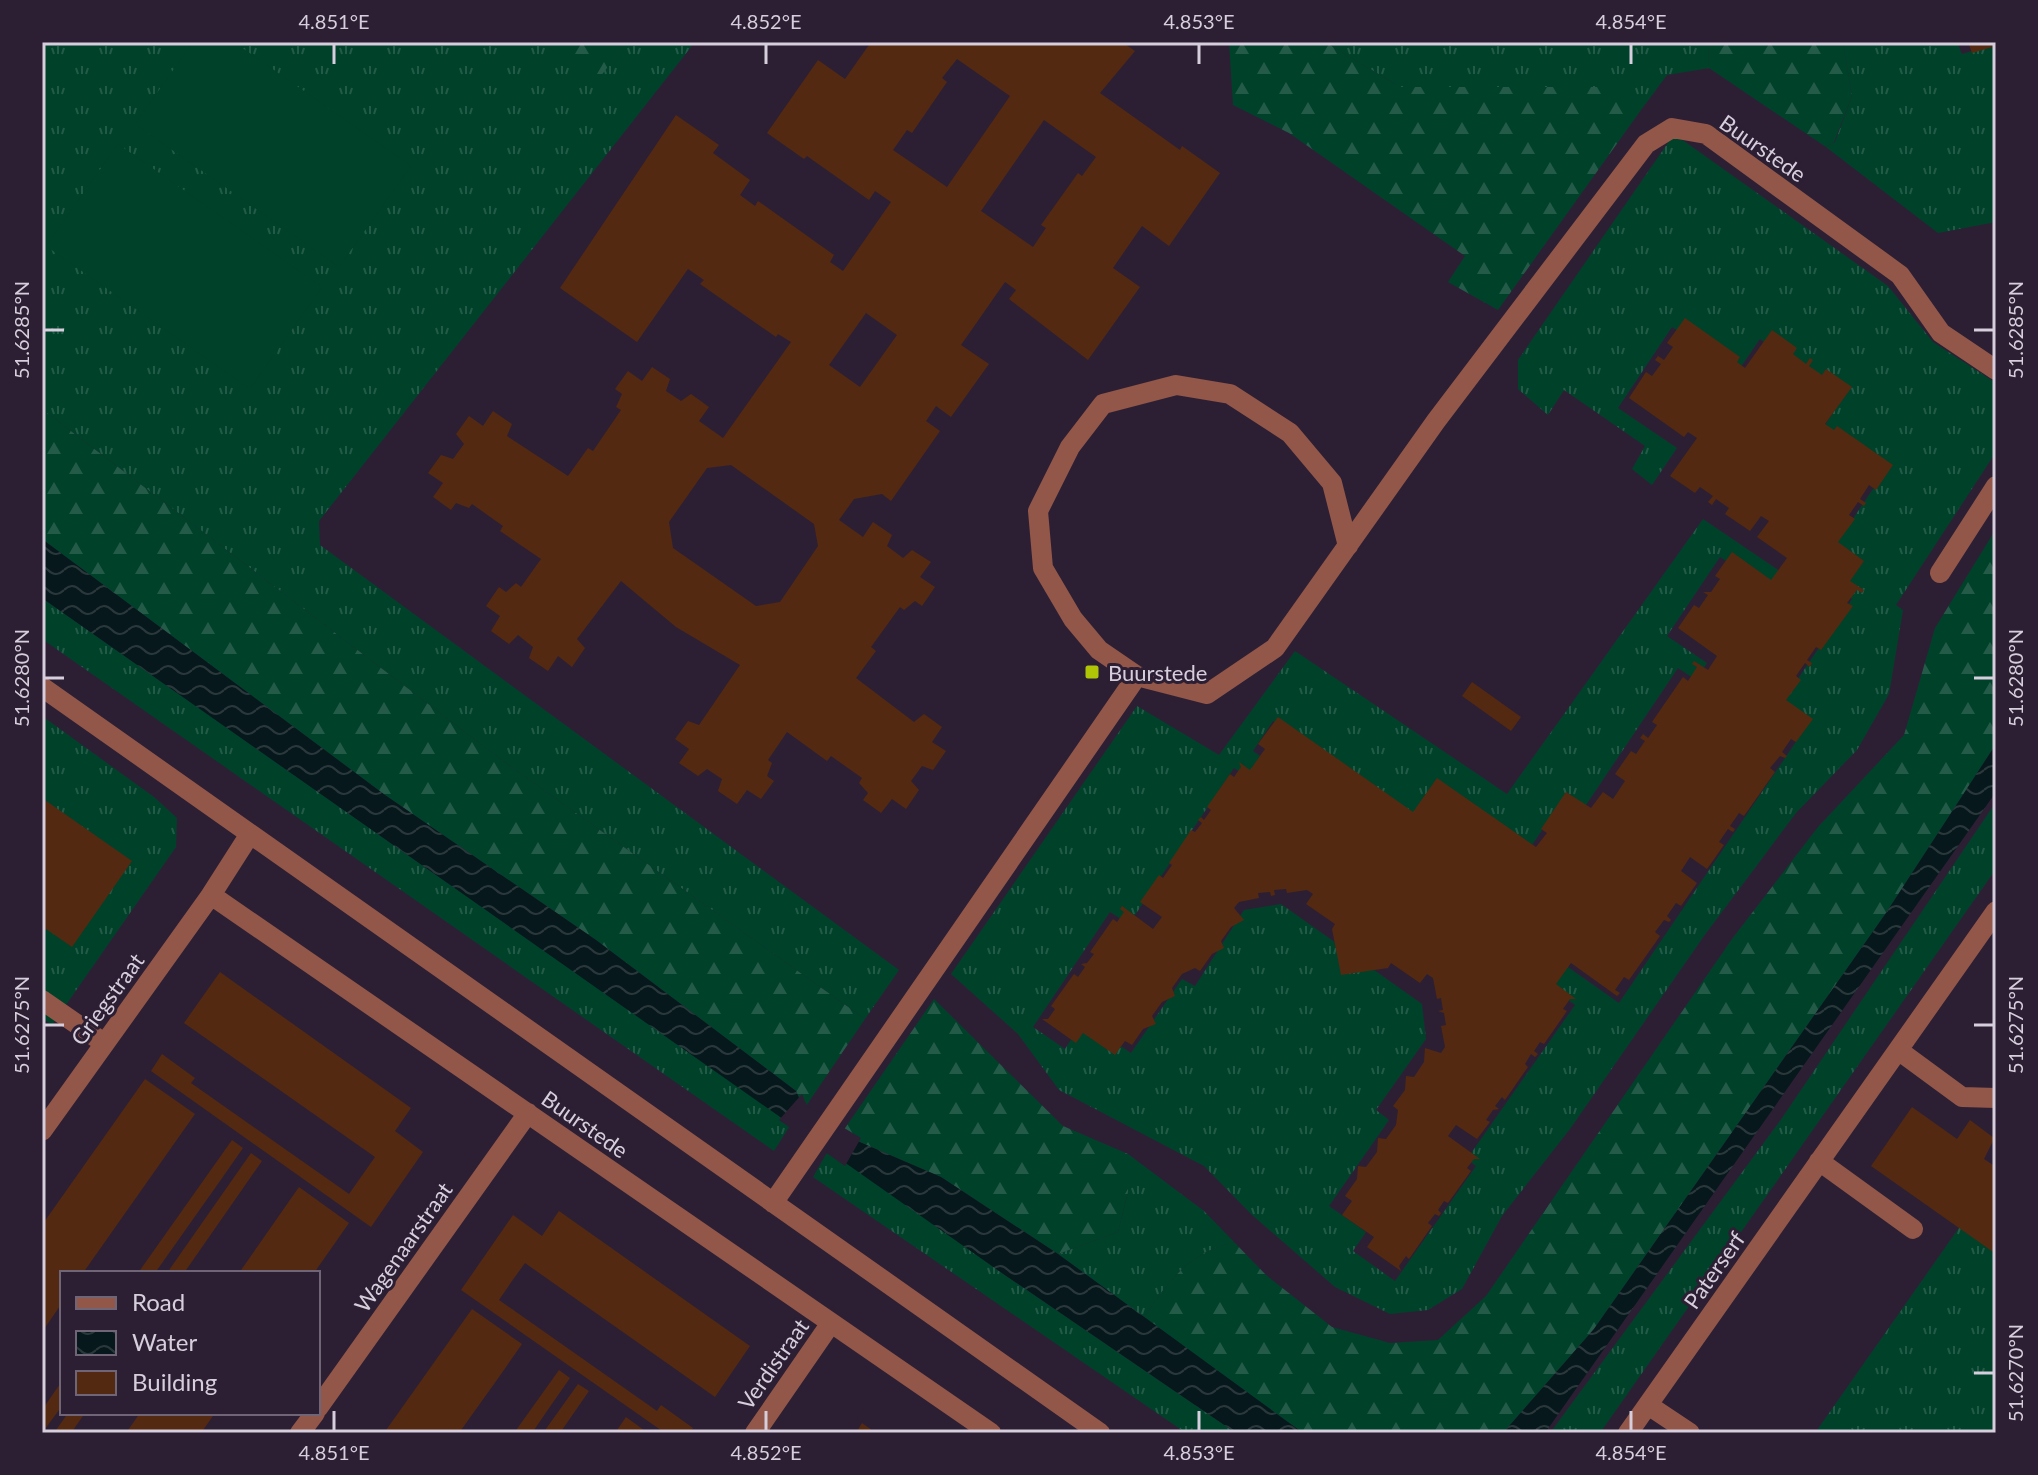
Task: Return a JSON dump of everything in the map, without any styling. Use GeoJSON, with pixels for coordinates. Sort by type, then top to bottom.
{"type":"FeatureCollection","features":[{"type":"Feature","properties":{"kind":"street","name":"Buurstede"},"geometry":{"type":"LineString","coordinates":[[1348,546],[1436,421],[1646,144],[1672,128],[1706,134],[1900,275],[1941,333],[1996,370]]}},
{"type":"Feature","properties":{"kind":"street"},"geometry":{"type":"LineString","coordinates":[[1176,385],[1230,394],[1290,433],[1332,483],[1348,546],[1275,648],[1207,694],[1137,676],[1099,650],[1073,619],[1043,568],[1038,511],[1070,447],[1103,404],[1176,385]]}},
{"type":"Feature","properties":{"kind":"street"},"geometry":{"type":"LineString","coordinates":[[1940,573],[1996,486]]}},
{"type":"Feature","properties":{"kind":"street"},"geometry":{"type":"LineString","coordinates":[[773,1203],[1137,676]]}},
{"type":"Feature","properties":{"kind":"street","name":"Buurstede"},"geometry":{"type":"LineString","coordinates":[[42,687],[1100,1433]]}},
{"type":"Feature","properties":{"kind":"street"},"geometry":{"type":"LineString","coordinates":[[211,895],[250,834]]}},
{"type":"Feature","properties":{"kind":"street","name":"Buurstede"},"geometry":{"type":"LineString","coordinates":[[211,895],[991,1433]]}},
{"type":"Feature","properties":{"kind":"street","name":"Griegstraat"},"geometry":{"type":"LineString","coordinates":[[42,1131],[211,895]]}},
{"type":"Feature","properties":{"kind":"street","name":"Paterserf"},"geometry":{"type":"LineString","coordinates":[[1628,1433],[1996,911]]}},
{"type":"Feature","properties":{"kind":"street"},"geometry":{"type":"LineString","coordinates":[[42,1000],[104,1043]]}},
{"type":"Feature","properties":{"kind":"street"},"geometry":{"type":"LineString","coordinates":[[1898,1050],[1962,1097],[1996,1098]]}},
{"type":"Feature","properties":{"kind":"street","name":"Wagenaarstraat"},"geometry":{"type":"LineString","coordinates":[[320,1405],[528,1113]]}},
{"type":"Feature","properties":{"kind":"street"},"geometry":{"type":"LineString","coordinates":[[1819,1161],[1913,1229]]}},
{"type":"Feature","properties":{"kind":"street","name":"Verdistraat"},"geometry":{"type":"LineString","coordinates":[[755,1433],[831,1323]]}},
{"type":"Feature","properties":{"kind":"street"},"geometry":{"type":"LineString","coordinates":[[1648,1405],[1690,1433]]}},
{"type":"Feature","properties":{"kind":"street","name":"Wagenaarstraat"},"geometry":{"type":"LineString","coordinates":[[300,1433],[313,1415]]}},
{"type":"Feature","properties":{"kind":"green space"},"geometry":{"type":"Polygon","coordinates":[[[42,42],[540,42],[598,79],[626,42],[695,42],[319,521],[320,545],[899,970],[865,1019],[499,758],[42,409],[42,42]]]}},
{"type":"Feature","properties":{"kind":"green space"},"geometry":{"type":"Polygon","coordinates":[[[193,42],[234,42],[411,166],[339,267],[135,124],[193,42]]]}},
{"type":"Feature","properties":{"kind":"green space"},"geometry":{"type":"Polygon","coordinates":[[[540,42],[626,42],[598,80],[540,42]]]}},
{"type":"Feature","properties":{"kind":"green space"},"geometry":{"type":"Polygon","coordinates":[[[1229,42],[1325,42],[1400,87],[1623,87],[1641,110],[1498,310],[1448,282],[1465,256],[1289,133],[1233,105],[1229,42]]]}},
{"type":"Feature","properties":{"kind":"green space"},"geometry":{"type":"Polygon","coordinates":[[[1325,42],[1708,42],[1709,68],[1667,75],[1641,110],[1637,107],[1400,87],[1325,42]]]}},
{"type":"Feature","properties":{"kind":"green space"},"geometry":{"type":"Polygon","coordinates":[[[1708,42],[1843,42],[1852,96],[1834,142],[1826,147],[1709,68],[1708,42]]]}},
{"type":"Feature","properties":{"kind":"green space"},"geometry":{"type":"Polygon","coordinates":[[[1843,42],[1957,42],[1962,54],[1996,44],[1996,222],[1938,233],[1826,147],[1835,142],[1852,96],[1843,42]]]}},
{"type":"Feature","properties":{"kind":"green space"},"geometry":{"type":"Polygon","coordinates":[[[1674,134],[1888,286],[1933,342],[1996,383],[1996,452],[1896,605],[1903,610],[1889,694],[1857,750],[1796,813],[1704,936],[1570,1129],[1502,1216],[1462,1289],[1428,1310],[1390,1314],[1335,1287],[1252,1215],[1204,1166],[1059,1090],[1018,1034],[951,974],[1137,706],[1219,755],[1295,651],[1507,794],[1703,519],[1784,574],[1773,591],[1720,557],[1667,636],[1707,663],[1696,680],[1678,668],[1584,808],[1565,796],[1532,845],[1414,815],[1273,721],[1253,751],[1263,758],[1250,778],[1234,768],[1129,924],[1110,912],[1033,1027],[1065,1049],[1083,1021],[1131,1053],[1182,979],[1195,986],[1244,910],[1281,904],[1422,1004],[1426,1039],[1376,1110],[1389,1120],[1329,1206],[1366,1232],[1353,1251],[1395,1281],[1476,1166],[1467,1159],[1575,1005],[1550,986],[1565,965],[1619,1003],[1806,727],[1778,708],[1852,599],[1799,562],[1830,553],[1881,477],[1819,434],[1844,396],[1760,339],[1738,371],[1672,327],[1618,408],[1677,448],[1652,485],[1632,469],[1645,446],[1564,390],[1548,415],[1518,389],[1518,360],[1674,134]]]}},
{"type":"Feature","properties":{"kind":"green space"},"geometry":{"type":"Polygon","coordinates":[[[118,144],[322,287],[250,389],[46,246],[118,144]]]}},
{"type":"Feature","properties":{"kind":"green space"},"geometry":{"type":"Polygon","coordinates":[[[42,409],[499,758],[865,1019],[804,1109],[796,1091],[596,940],[385,795],[42,539],[42,409]]]}},
{"type":"Feature","properties":{"kind":"green space"},"geometry":{"type":"Polygon","coordinates":[[[1996,529],[1996,744],[1886,913],[1594,1329],[1503,1433],[1303,1433],[1144,1317],[1172,1280],[1192,1261],[1234,1242],[1266,1275],[1332,1327],[1390,1343],[1438,1340],[1486,1296],[1732,939],[1818,827],[1904,735],[1935,628],[1996,529]]]}},
{"type":"Feature","properties":{"kind":"green space"},"geometry":{"type":"Polygon","coordinates":[[[42,598],[791,1124],[774,1151],[42,639],[42,598]]]}},
{"type":"Feature","properties":{"kind":"green space"},"geometry":{"type":"Polygon","coordinates":[[[42,716],[154,797],[177,818],[176,847],[52,1025],[42,1018],[42,716]]]}},
{"type":"Feature","properties":{"kind":"green space"},"geometry":{"type":"Polygon","coordinates":[[[1996,802],[1996,869],[1600,1433],[1550,1433],[1782,1118],[1996,802]]]}},
{"type":"Feature","properties":{"kind":"green space"},"geometry":{"type":"Polygon","coordinates":[[[934,999],[1063,1126],[1128,1154],[1128,1192],[1118,1232],[1058,1254],[941,1177],[841,1134],[934,999]]]}},
{"type":"Feature","properties":{"kind":"green space"},"geometry":{"type":"Polygon","coordinates":[[[829,1149],[999,1271],[1236,1433],[1186,1433],[813,1177],[829,1149]]]}},
{"type":"Feature","properties":{"kind":"green space"},"geometry":{"type":"Polygon","coordinates":[[[1128,1154],[1204,1211],[1234,1242],[1192,1261],[1172,1280],[1144,1317],[1058,1254],[1118,1232],[1128,1192],[1128,1154]]]}},
{"type":"Feature","properties":{"kind":"green space"},"geometry":{"type":"Polygon","coordinates":[[[1996,1175],[1996,1433],[1815,1433],[1996,1175]]]}},
{"type":"Feature","properties":{"kind":"water"},"geometry":{"type":"Polygon","coordinates":[[[42,539],[385,795],[596,940],[796,1091],[804,1109],[841,1134],[941,1177],[1058,1254],[1303,1433],[1236,1433],[999,1271],[42,598],[42,539]]]}},
{"type":"Feature","properties":{"kind":"water"},"geometry":{"type":"Polygon","coordinates":[[[1996,744],[1996,792],[1545,1433],[1503,1433],[1594,1329],[1886,913],[1996,744]]]}},
{"type":"Feature","properties":{"kind":"pier"},"geometry":{"type":"Polygon","coordinates":[[[802,1094],[807,1106],[861,1138],[845,1166],[779,1120],[802,1094]]]}},
{"type":"Feature","properties":{"kind":"building"},"geometry":{"type":"Polygon","coordinates":[[[871,42],[1122,42],[1135,51],[1100,93],[1180,150],[1182,146],[1220,173],[1169,246],[1142,226],[1113,268],[1140,287],[1088,360],[1009,299],[1016,290],[1005,282],[961,345],[989,364],[951,417],[936,406],[926,421],[940,431],[891,501],[882,494],[854,499],[839,520],[863,537],[873,522],[892,535],[887,546],[903,558],[912,550],[931,562],[920,577],[935,587],[922,606],[915,601],[904,610],[900,607],[871,647],[876,651],[856,678],[914,722],[924,714],[942,727],[932,742],[946,751],[933,770],[922,766],[911,781],[919,790],[906,809],[892,799],[881,813],[863,800],[868,793],[859,783],[862,778],[831,756],[827,761],[787,732],[768,760],[772,763],[767,776],[774,781],[761,799],[747,790],[737,804],[718,791],[722,779],[707,769],[698,776],[679,763],[689,749],[675,739],[688,721],[699,725],[740,665],[676,627],[621,581],[577,639],[585,648],[572,667],[558,656],[548,671],[529,658],[533,647],[518,635],[509,644],[491,631],[500,616],[486,606],[499,587],[506,592],[516,583],[521,587],[541,559],[500,531],[503,526],[472,504],[469,508],[456,503],[451,510],[433,497],[443,483],[428,473],[441,455],[453,459],[464,444],[456,434],[469,416],[483,426],[493,411],[512,424],[507,436],[568,476],[588,448],[593,451],[621,410],[616,407],[622,394],[615,389],[628,371],[642,381],[652,367],[670,379],[666,391],[681,401],[691,394],[709,407],[699,421],[723,438],[791,342],[778,334],[776,337],[700,284],[704,280],[688,269],[637,342],[560,288],[676,115],[719,145],[713,153],[750,180],[740,195],[755,206],[758,201],[834,255],[830,262],[843,271],[891,202],[875,191],[869,200],[807,156],[804,159],[767,133],[818,60],[845,79],[871,42]],[[957,59],[942,78],[947,82],[912,133],[907,130],[893,150],[947,187],[1010,96],[957,59]],[[1044,120],[981,211],[1033,247],[1046,228],[1041,225],[1078,173],[1082,176],[1096,157],[1044,120]],[[866,313],[829,365],[860,387],[897,335],[866,313]],[[731,465],[707,468],[669,522],[673,548],[756,606],[780,602],[818,546],[814,524],[731,465]]]}},
{"type":"Feature","properties":{"kind":"building"},"geometry":{"type":"Polygon","coordinates":[[[1968,42],[1996,42],[1996,46],[1972,53],[1968,42]]]}},
{"type":"Feature","properties":{"kind":"building"},"geometry":{"type":"Polygon","coordinates":[[[1685,318],[1740,357],[1737,362],[1745,368],[1772,330],[1797,348],[1793,354],[1806,364],[1810,358],[1813,360],[1809,366],[1822,375],[1826,369],[1852,387],[1825,424],[1834,430],[1837,426],[1893,465],[1876,490],[1869,485],[1860,499],[1866,503],[1864,506],[1858,502],[1849,515],[1855,519],[1838,542],[1864,561],[1850,581],[1864,590],[1862,593],[1857,590],[1847,603],[1853,606],[1821,650],[1816,647],[1807,660],[1812,663],[1810,667],[1805,663],[1796,676],[1801,680],[1786,700],[1813,719],[1796,742],[1791,739],[1782,752],[1787,756],[1780,756],[1770,768],[1775,772],[1744,816],[1739,813],[1730,826],[1735,829],[1733,832],[1728,829],[1719,842],[1724,845],[1707,869],[1690,857],[1681,871],[1697,883],[1681,906],[1676,903],[1667,916],[1671,920],[1664,920],[1655,932],[1660,936],[1629,980],[1624,977],[1615,990],[1620,993],[1617,996],[1571,963],[1556,984],[1576,999],[1570,999],[1563,1009],[1567,1011],[1544,1044],[1540,1042],[1534,1051],[1538,1054],[1535,1057],[1531,1054],[1525,1064],[1528,1067],[1505,1100],[1502,1097],[1495,1106],[1499,1109],[1493,1110],[1486,1120],[1490,1122],[1477,1139],[1456,1125],[1448,1136],[1480,1159],[1474,1159],[1467,1168],[1471,1171],[1448,1203],[1444,1201],[1438,1210],[1441,1213],[1439,1216],[1435,1214],[1428,1223],[1432,1226],[1409,1259],[1406,1256],[1399,1266],[1401,1271],[1367,1247],[1374,1237],[1342,1215],[1352,1201],[1345,1196],[1357,1179],[1358,1166],[1366,1167],[1377,1152],[1378,1138],[1386,1139],[1396,1125],[1398,1110],[1393,1106],[1405,1090],[1406,1076],[1414,1077],[1424,1062],[1425,1048],[1441,1053],[1445,1047],[1441,1026],[1446,1025],[1444,1013],[1438,1011],[1443,1010],[1441,998],[1437,999],[1433,978],[1427,974],[1420,983],[1391,963],[1388,968],[1341,975],[1332,929],[1335,924],[1306,904],[1313,894],[1307,890],[1287,893],[1286,889],[1274,890],[1275,895],[1258,893],[1259,898],[1239,902],[1234,908],[1244,920],[1231,927],[1221,941],[1224,948],[1212,954],[1200,971],[1195,968],[1182,974],[1172,988],[1175,996],[1162,1002],[1152,1016],[1156,1024],[1143,1029],[1132,1045],[1125,1041],[1115,1055],[1083,1033],[1076,1043],[1042,1019],[1048,1019],[1055,1009],[1051,1006],[1074,974],[1078,977],[1085,967],[1081,964],[1087,963],[1094,954],[1090,952],[1113,919],[1117,922],[1124,912],[1120,909],[1122,906],[1153,929],[1162,917],[1140,902],[1159,875],[1163,878],[1191,830],[1195,832],[1202,823],[1198,820],[1201,817],[1204,820],[1211,810],[1207,807],[1230,774],[1234,777],[1241,767],[1239,762],[1250,770],[1265,749],[1258,744],[1278,717],[1413,812],[1437,778],[1536,847],[1547,833],[1541,829],[1566,792],[1591,808],[1603,792],[1613,799],[1625,781],[1615,774],[1631,751],[1636,754],[1645,741],[1640,738],[1643,734],[1648,738],[1657,725],[1652,722],[1683,677],[1688,681],[1697,667],[1692,664],[1694,661],[1708,670],[1717,656],[1678,628],[1694,605],[1699,608],[1708,595],[1703,592],[1711,592],[1720,579],[1715,576],[1732,552],[1771,580],[1787,558],[1757,537],[1769,521],[1761,516],[1750,531],[1725,514],[1729,508],[1716,499],[1712,505],[1708,502],[1713,496],[1700,487],[1695,493],[1670,476],[1697,438],[1688,432],[1684,437],[1629,398],[1646,372],[1652,376],[1661,364],[1655,360],[1658,356],[1664,360],[1673,347],[1667,343],[1685,318]]]}},
{"type":"Feature","properties":{"kind":"building"},"geometry":{"type":"Polygon","coordinates":[[[1472,682],[1521,717],[1511,731],[1462,696],[1472,682]]]}},
{"type":"Feature","properties":{"kind":"building"},"geometry":{"type":"Polygon","coordinates":[[[42,798],[132,861],[72,947],[46,929],[42,934],[42,798]]]}},
{"type":"Feature","properties":{"kind":"building"},"geometry":{"type":"Polygon","coordinates":[[[220,972],[411,1108],[395,1131],[423,1152],[371,1227],[151,1071],[162,1054],[195,1078],[191,1083],[349,1194],[375,1157],[184,1023],[220,972]]]}},
{"type":"Feature","properties":{"kind":"building"},"geometry":{"type":"Polygon","coordinates":[[[145,1079],[195,1114],[84,1271],[60,1271],[60,1306],[42,1332],[42,1225],[145,1079]]]}},
{"type":"Feature","properties":{"kind":"building"},"geometry":{"type":"Polygon","coordinates":[[[1912,1107],[1957,1139],[1970,1120],[1994,1138],[1996,1135],[1984,1159],[1996,1167],[1996,1254],[1871,1166],[1912,1107]]]}},
{"type":"Feature","properties":{"kind":"building"},"geometry":{"type":"Polygon","coordinates":[[[232,1140],[243,1148],[156,1271],[139,1271],[232,1140]]]}},
{"type":"Feature","properties":{"kind":"building"},"geometry":{"type":"Polygon","coordinates":[[[251,1153],[262,1161],[185,1271],[168,1271],[251,1153]]]}},
{"type":"Feature","properties":{"kind":"building"},"geometry":{"type":"Polygon","coordinates":[[[299,1187],[349,1223],[315,1271],[240,1271],[299,1187]]]}},
{"type":"Feature","properties":{"kind":"building"},"geometry":{"type":"Polygon","coordinates":[[[559,1211],[750,1346],[715,1397],[525,1263],[499,1300],[657,1411],[661,1405],[693,1428],[690,1433],[665,1433],[461,1290],[513,1215],[542,1236],[559,1211]]]}},
{"type":"Feature","properties":{"kind":"building"},"geometry":{"type":"Polygon","coordinates":[[[472,1309],[522,1344],[499,1377],[459,1433],[384,1433],[472,1309]]]}},
{"type":"Feature","properties":{"kind":"building"},"geometry":{"type":"Polygon","coordinates":[[[559,1370],[570,1378],[532,1433],[514,1433],[559,1370]]]}},
{"type":"Feature","properties":{"kind":"building"},"geometry":{"type":"Polygon","coordinates":[[[60,1384],[60,1409],[42,1433],[42,1410],[60,1384]]]}},
{"type":"Feature","properties":{"kind":"building"},"geometry":{"type":"Polygon","coordinates":[[[578,1384],[589,1391],[560,1433],[543,1433],[578,1384]]]}},
{"type":"Feature","properties":{"kind":"building"},"geometry":{"type":"Polygon","coordinates":[[[67,1415],[84,1415],[71,1433],[54,1433],[67,1415]]]}},
{"type":"Feature","properties":{"kind":"building"},"geometry":{"type":"Polygon","coordinates":[[[139,1415],[214,1415],[201,1433],[126,1433],[139,1415]]]}},
{"type":"Feature","properties":{"kind":"building"},"geometry":{"type":"Polygon","coordinates":[[[626,1417],[648,1433],[615,1433],[626,1417]]]}},
{"type":"Feature","properties":{"kind":"building"},"geometry":{"type":"Polygon","coordinates":[[[862,1423],[876,1433],[856,1433],[862,1423]]]}},
{"type":"Feature","properties":{"kind":"place","name":"Buurstede"},"geometry":{"type":"Point","coordinates":[1092,672]}}]}
